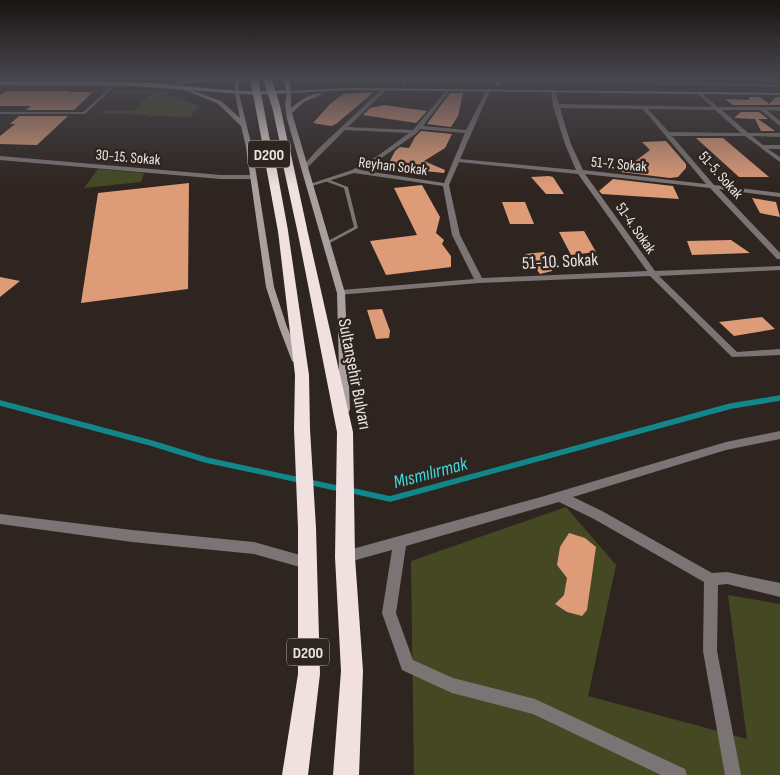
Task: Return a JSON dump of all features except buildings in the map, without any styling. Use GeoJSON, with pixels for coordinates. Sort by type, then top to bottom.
{"type":"FeatureCollection","features":[{"type":"Feature","properties":{"kind":"highway","name":"D200"},"geometry":{"type":"LineString","coordinates":[[261,114],[283,230],[302,375],[309,674],[295,775]]}},
{"type":"Feature","properties":{"kind":"highway","name":"Sultanşehir Bulvarı"},"geometry":{"type":"LineString","coordinates":[[278,114],[345,432],[345,557],[352,671],[346,775]]}},
{"type":"Feature","properties":{"kind":"main road"},"geometry":{"type":"LineString","coordinates":[[232,114],[245,126]]}},
{"type":"Feature","properties":{"kind":"main road"},"geometry":{"type":"LineString","coordinates":[[242,114],[270,287],[282,327],[302,375]]}},
{"type":"Feature","properties":{"kind":"main road"},"geometry":{"type":"LineString","coordinates":[[289,114],[342,293],[345,432]]}},
{"type":"Feature","properties":{"kind":"street"},"geometry":{"type":"LineString","coordinates":[[304,168],[359,114]]}},
{"type":"Feature","properties":{"kind":"street"},"geometry":{"type":"LineString","coordinates":[[354,171],[378,158],[414,132],[430,114]]}},
{"type":"Feature","properties":{"kind":"street"},"geometry":{"type":"LineString","coordinates":[[477,114],[446,185],[456,235],[479,281]]}},
{"type":"Feature","properties":{"kind":"street","name":"51-4. Sokak"},"geometry":{"type":"LineString","coordinates":[[559,114],[568,144],[581,173],[651,272],[736,355],[780,352]]}},
{"type":"Feature","properties":{"kind":"street","name":"51-5. Sokak"},"geometry":{"type":"LineString","coordinates":[[650,114],[712,186],[780,258]]}},
{"type":"Feature","properties":{"kind":"street"},"geometry":{"type":"LineString","coordinates":[[725,114],[748,136],[780,160]]}},
{"type":"Feature","properties":{"kind":"street"},"geometry":{"type":"LineString","coordinates":[[768,114],[780,124]]}},
{"type":"Feature","properties":{"kind":"street"},"geometry":{"type":"LineString","coordinates":[[420,127],[468,132]]}},
{"type":"Feature","properties":{"kind":"street"},"geometry":{"type":"LineString","coordinates":[[344,128],[414,132]]}},
{"type":"Feature","properties":{"kind":"street"},"geometry":{"type":"LineString","coordinates":[[668,134],[780,136]]}},
{"type":"Feature","properties":{"kind":"street"},"geometry":{"type":"LineString","coordinates":[[763,147],[780,147]]}},
{"type":"Feature","properties":{"kind":"street","name":"30-15. Sokak"},"geometry":{"type":"LineString","coordinates":[[0,158],[204,176],[253,177]]}},
{"type":"Feature","properties":{"kind":"street","name":"51-7. Sokak"},"geometry":{"type":"LineString","coordinates":[[456,160],[712,186],[780,195]]}},
{"type":"Feature","properties":{"kind":"street","name":"Reyhan Sokak"},"geometry":{"type":"LineString","coordinates":[[310,185],[354,171],[446,185]]}},
{"type":"Feature","properties":{"kind":"street","name":"51-10. Sokak"},"geometry":{"type":"LineString","coordinates":[[342,293],[479,281],[651,272],[780,268]]}},
{"type":"Feature","properties":{"kind":"street"},"geometry":{"type":"LineString","coordinates":[[345,557],[726,446],[780,435]]}},
{"type":"Feature","properties":{"kind":"street"},"geometry":{"type":"LineString","coordinates":[[559,496],[598,515],[711,579],[727,578],[780,590]]}},
{"type":"Feature","properties":{"kind":"street"},"geometry":{"type":"LineString","coordinates":[[0,519],[132,536],[254,548],[307,564]]}},
{"type":"Feature","properties":{"kind":"street"},"geometry":{"type":"LineString","coordinates":[[400,541],[389,612],[407,665],[452,685],[535,707],[679,775]]}},
{"type":"Feature","properties":{"kind":"street"},"geometry":{"type":"LineString","coordinates":[[711,579],[710,651],[736,774]]}},
{"type":"Feature","properties":{"kind":"lane"},"geometry":{"type":"LineString","coordinates":[[326,180],[346,187],[356,228],[328,243]]}},
{"type":"Feature","properties":{"kind":"green space"},"geometry":{"type":"Polygon","coordinates":[[[151,114],[193,114],[190,117],[149,116],[151,114]]]}},
{"type":"Feature","properties":{"kind":"green space"},"geometry":{"type":"Polygon","coordinates":[[[98,169],[144,173],[141,182],[84,188],[98,169]]]}},
{"type":"Feature","properties":{"kind":"green space"},"geometry":{"type":"Polygon","coordinates":[[[566,507],[616,565],[588,696],[747,739],[728,595],[780,604],[780,775],[414,775],[411,561],[566,507]]]}},
{"type":"Feature","properties":{"kind":"waterway","name":"Mısmılırmak"},"geometry":{"type":"LineString","coordinates":[[349,490],[390,499],[731,406],[780,398]]}},
{"type":"Feature","properties":{"kind":"waterway","name":"Mısmılırmak"},"geometry":{"type":"LineString","coordinates":[[0,403],[151,443],[206,460],[341,489]]}}]}
